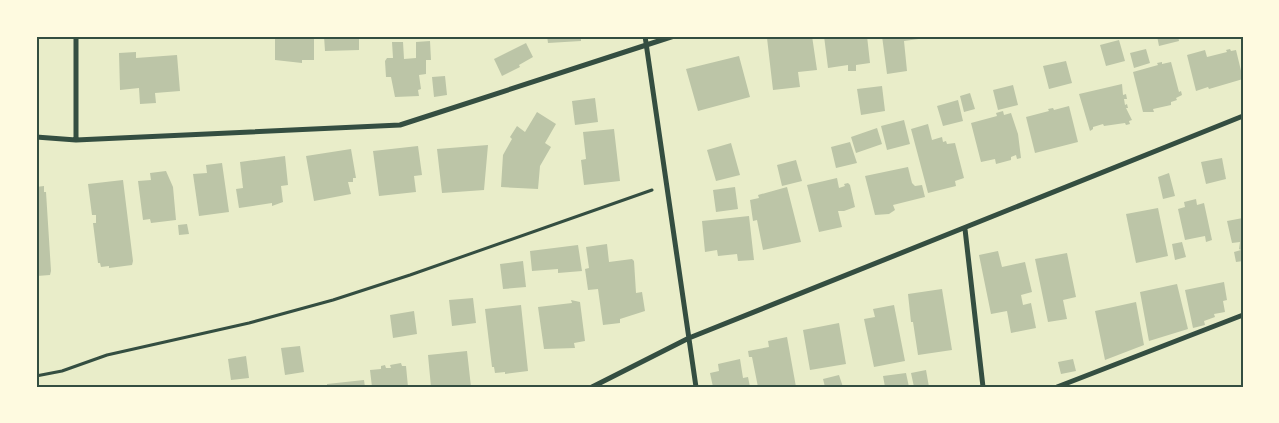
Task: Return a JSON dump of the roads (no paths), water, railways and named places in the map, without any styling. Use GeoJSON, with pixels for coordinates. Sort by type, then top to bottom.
{"type":"FeatureCollection","features":[{"type":"Feature","properties":{"kind":"street"},"geometry":{"type":"LineString","coordinates":[[76,36],[76,140]]}},
{"type":"Feature","properties":{"kind":"street"},"geometry":{"type":"LineString","coordinates":[[646,36],[696,387]]}},
{"type":"Feature","properties":{"kind":"street"},"geometry":{"type":"LineString","coordinates":[[36,137],[76,140],[400,125],[674,36]]}},
{"type":"Feature","properties":{"kind":"street"},"geometry":{"type":"LineString","coordinates":[[592,387],[690,338],[1243,116]]}},
{"type":"Feature","properties":{"kind":"street"},"geometry":{"type":"LineString","coordinates":[[965,229],[983,387]]}},
{"type":"Feature","properties":{"kind":"street"},"geometry":{"type":"LineString","coordinates":[[1057,387],[1243,316]]}}]}
